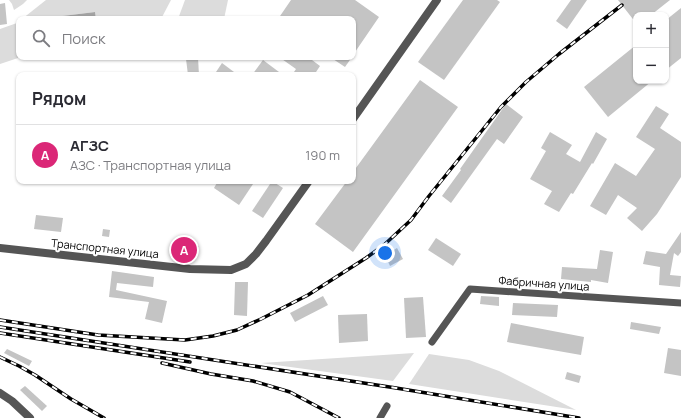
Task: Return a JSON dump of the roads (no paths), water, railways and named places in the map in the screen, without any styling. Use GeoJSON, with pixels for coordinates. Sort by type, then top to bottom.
{"type":"FeatureCollection","features":[{"type":"Feature","properties":{"kind":"street"},"geometry":{"type":"LineString","coordinates":[[356,115],[438,0]]}},
{"type":"Feature","properties":{"kind":"street","name":"Транспортная улица"},"geometry":{"type":"LineString","coordinates":[[0,248],[190,269],[231,270],[246,264],[256,254],[307,184]]}},
{"type":"Feature","properties":{"kind":"street","name":"Фабричная улица"},"geometry":{"type":"LineString","coordinates":[[432,342],[470,289],[681,303]]}},
{"type":"Feature","properties":{"kind":"street"},"geometry":{"type":"LineString","coordinates":[[0,393],[12,401],[30,418]]}},
{"type":"Feature","properties":{"kind":"street"},"geometry":{"type":"LineString","coordinates":[[380,418],[387,406]]}},
{"type":"Feature","properties":{"kind":"railway"},"geometry":{"type":"LineString","coordinates":[[0,320],[98,335],[185,340],[213,336],[237,330],[261,319],[308,295],[384,245],[411,220],[501,107],[526,82],[559,54],[622,5]]}},
{"type":"Feature","properties":{"kind":"railway"},"geometry":{"type":"LineString","coordinates":[[0,327],[396,388],[579,418]]}},
{"type":"Feature","properties":{"kind":"railway"},"geometry":{"type":"LineString","coordinates":[[0,333],[190,362]]}},
{"type":"Feature","properties":{"kind":"railway"},"geometry":{"type":"LineString","coordinates":[[0,357],[35,375],[71,399],[104,418]]}},
{"type":"Feature","properties":{"kind":"railway"},"geometry":{"type":"LineString","coordinates":[[162,363],[211,374],[253,381],[290,392],[339,418]]}},
{"type":"Feature","properties":{"kind":"place","name":"АГЗС"},"geometry":{"type":"Point","coordinates":[184,250]}}]}
